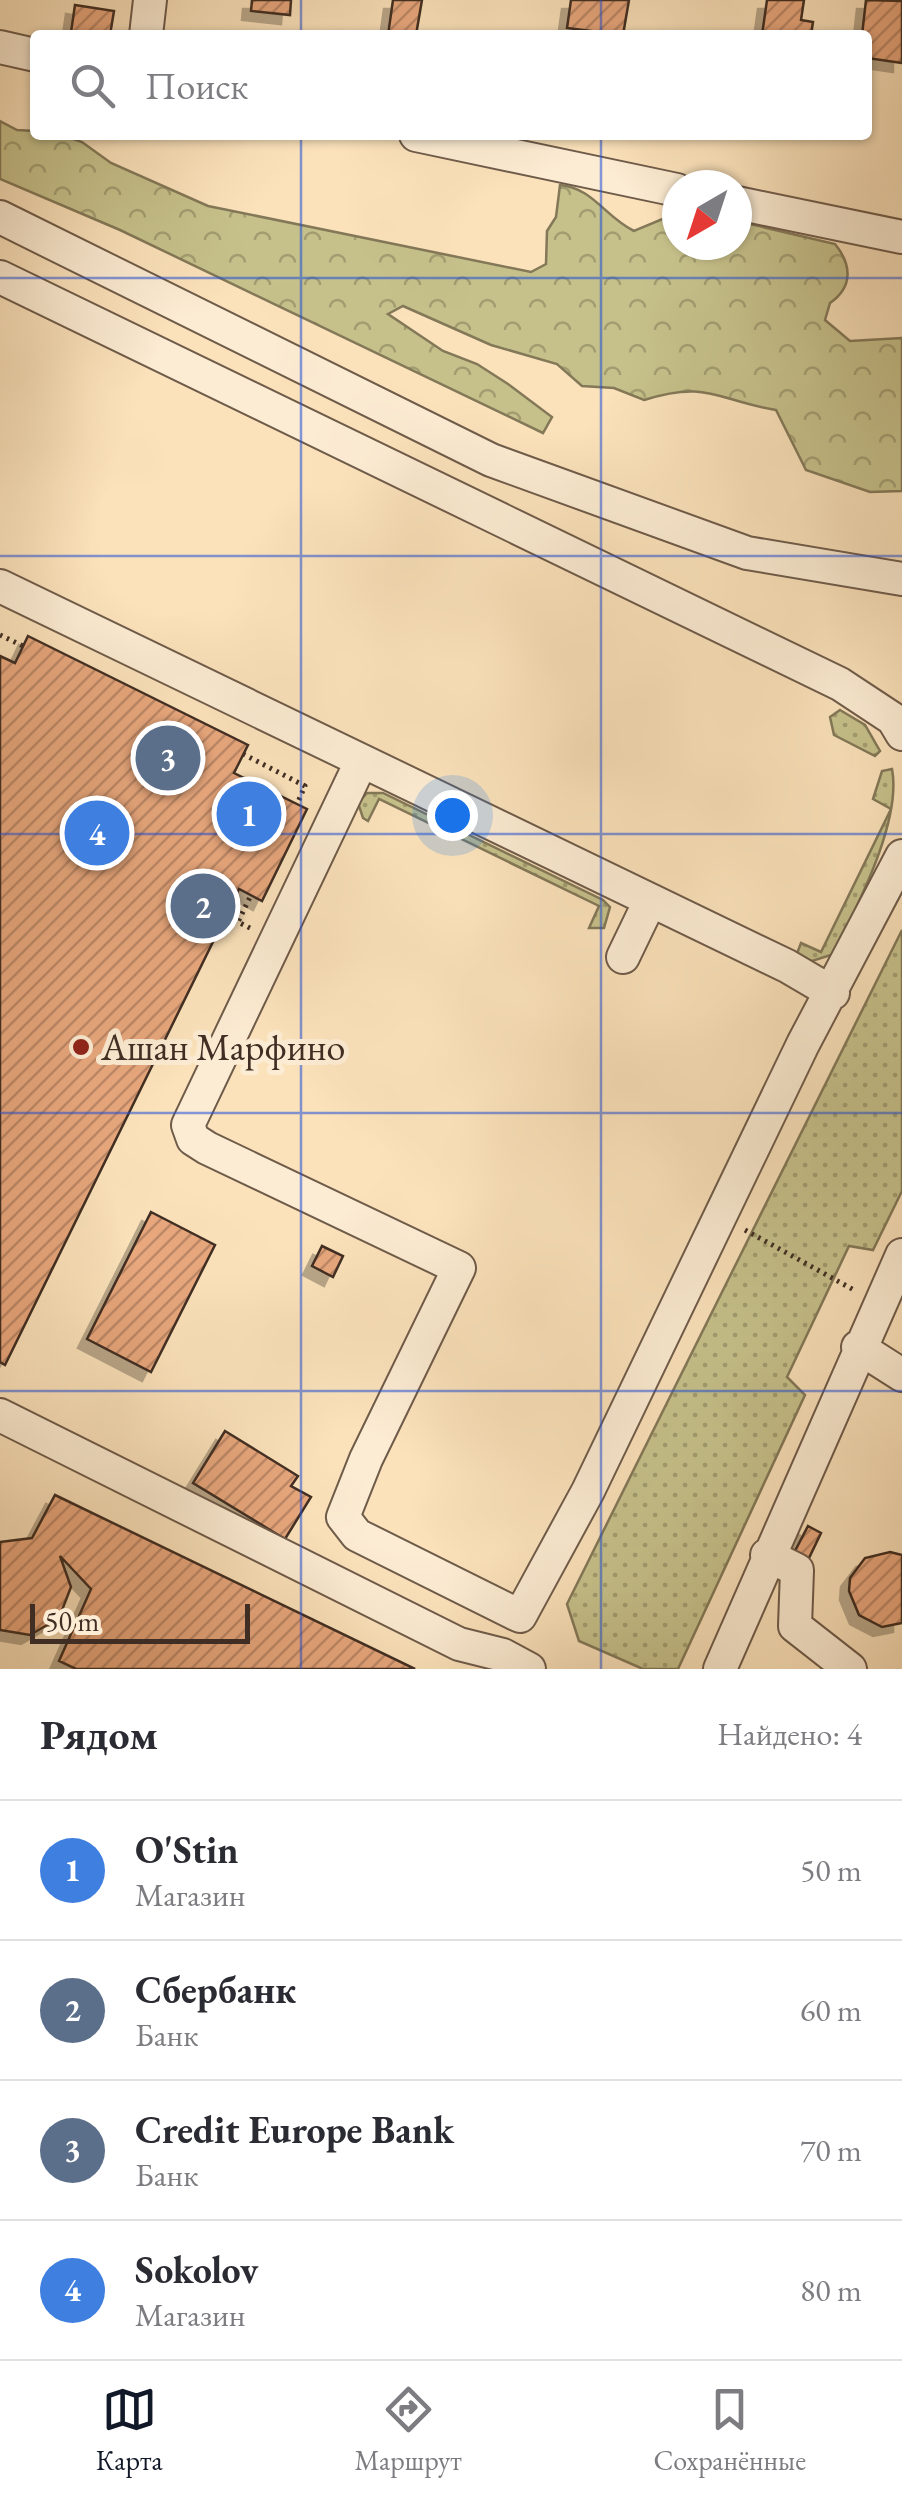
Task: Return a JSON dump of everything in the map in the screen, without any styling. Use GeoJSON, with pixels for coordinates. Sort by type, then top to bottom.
{"type":"FeatureCollection","features":[{"type":"Feature","properties":{"kind":"street"},"geometry":{"type":"LineString","coordinates":[[147,30],[150,0]]}},
{"type":"Feature","properties":{"kind":"street"},"geometry":{"type":"LineString","coordinates":[[0,48],[30,54]]}},
{"type":"Feature","properties":{"kind":"street"},"geometry":{"type":"LineString","coordinates":[[440,140],[662,187]]}},
{"type":"Feature","properties":{"kind":"street"},"geometry":{"type":"LineString","coordinates":[[752,205],[902,237]]}},
{"type":"Feature","properties":{"kind":"street"},"geometry":{"type":"LineString","coordinates":[[0,217],[491,460],[747,553],[902,579]]}},
{"type":"Feature","properties":{"kind":"street"},"geometry":{"type":"LineString","coordinates":[[0,277],[840,684],[893,719],[902,734]]}},
{"type":"Feature","properties":{"kind":"street"},"geometry":{"type":"LineString","coordinates":[[112,332],[135,284]]}},
{"type":"Feature","properties":{"kind":"street"},"geometry":{"type":"LineString","coordinates":[[0,586],[833,992]]}},
{"type":"Feature","properties":{"kind":"street"},"geometry":{"type":"LineString","coordinates":[[361,762],[188,1125],[193,1138],[207,1148],[458,1268],[354,1484],[343,1517],[357,1534],[520,1616]]}},
{"type":"Feature","properties":{"kind":"street"},"geometry":{"type":"LineString","coordinates":[[0,1415],[459,1644],[516,1662],[520,1616],[650,1364],[803,1044],[902,856]]}},
{"type":"Feature","properties":{"kind":"street"},"geometry":{"type":"LineString","coordinates":[[624,957],[650,901]]}},
{"type":"Feature","properties":{"kind":"street"},"geometry":{"type":"LineString","coordinates":[[720,1669],[858,1347],[902,1255]]}},
{"type":"Feature","properties":{"kind":"street"},"geometry":{"type":"LineString","coordinates":[[858,1347],[902,1375]]}},
{"type":"Feature","properties":{"kind":"street"},"geometry":{"type":"LineString","coordinates":[[767,1555],[797,1570],[795,1626],[850,1669]]}},
{"type":"Feature","properties":{"kind":"path"},"geometry":{"type":"LineString","coordinates":[[0,635],[23,646]]}},
{"type":"Feature","properties":{"kind":"path"},"geometry":{"type":"LineString","coordinates":[[243,754],[305,786],[297,804]]}},
{"type":"Feature","properties":{"kind":"path"},"geometry":{"type":"LineString","coordinates":[[734,1224],[861,1294]]}},
{"type":"Feature","properties":{"kind":"green space"},"geometry":{"type":"Polygon","coordinates":[[[0,121],[17,130],[30,131],[30,140],[82,142],[111,163],[208,206],[531,272],[546,264],[547,231],[556,217],[560,185],[581,191],[634,231],[662,219],[662,260],[752,260],[752,225],[835,244],[845,260],[848,275],[843,290],[830,303],[825,320],[850,341],[902,338],[902,491],[870,492],[806,470],[776,410],[698,392],[644,400],[614,388],[582,386],[557,364],[491,345],[403,306],[388,314],[443,351],[477,364],[552,417],[543,433],[120,230],[0,179],[0,121]]]}},
{"type":"Feature","properties":{"kind":"green space"},"geometry":{"type":"Polygon","coordinates":[[[840,710],[865,725],[880,751],[875,756],[834,735],[830,717],[840,710]]]}},
{"type":"Feature","properties":{"kind":"green space"},"geometry":{"type":"Polygon","coordinates":[[[892,769],[893,790],[891,809],[873,799],[882,771],[892,769]]]}},
{"type":"Feature","properties":{"kind":"green space"},"geometry":{"type":"Polygon","coordinates":[[[367,793],[383,793],[603,900],[610,907],[604,928],[589,928],[599,906],[379,799],[368,821],[358,803],[367,793]]]}},
{"type":"Feature","properties":{"kind":"green space"},"geometry":{"type":"Polygon","coordinates":[[[891,809],[875,863],[834,954],[809,962],[796,956],[801,943],[821,952],[891,809]]]}},
{"type":"Feature","properties":{"kind":"green space"},"geometry":{"type":"Polygon","coordinates":[[[902,930],[902,1191],[873,1250],[849,1246],[787,1377],[805,1395],[678,1669],[643,1669],[579,1641],[567,1604],[902,930]]]}},
{"type":"Feature","properties":{"kind":"building"},"geometry":{"type":"Polygon","coordinates":[[[252,0],[291,0],[290,15],[251,11],[252,0]]]}},
{"type":"Feature","properties":{"kind":"building"},"geometry":{"type":"Polygon","coordinates":[[[393,0],[422,0],[417,30],[389,30],[393,0]]]}},
{"type":"Feature","properties":{"kind":"building"},"geometry":{"type":"Polygon","coordinates":[[[571,0],[629,0],[624,30],[567,28],[571,0]]]}},
{"type":"Feature","properties":{"kind":"building"},"geometry":{"type":"Polygon","coordinates":[[[767,0],[804,0],[801,20],[813,22],[812,30],[763,30],[767,0]]]}},
{"type":"Feature","properties":{"kind":"building"},"geometry":{"type":"Polygon","coordinates":[[[866,0],[902,1],[902,63],[872,59],[872,30],[863,30],[866,0]]]}},
{"type":"Feature","properties":{"kind":"building"},"geometry":{"type":"Polygon","coordinates":[[[75,5],[114,11],[111,30],[71,30],[75,5]]]}},
{"type":"Feature","properties":{"kind":"building","name":"Ашан Марфино"},"geometry":{"type":"Polygon","coordinates":[[[28,636],[248,745],[234,773],[307,809],[262,901],[239,889],[5,1365],[0,1362],[0,656],[15,663],[28,636]]]}},
{"type":"Feature","properties":{"kind":"building"},"geometry":{"type":"Polygon","coordinates":[[[151,1212],[215,1245],[151,1372],[87,1339],[151,1212]]]}},
{"type":"Feature","properties":{"kind":"building"},"geometry":{"type":"Polygon","coordinates":[[[322,1246],[343,1256],[333,1277],[312,1266],[322,1246]]]}},
{"type":"Feature","properties":{"kind":"building"},"geometry":{"type":"Polygon","coordinates":[[[225,1431],[298,1476],[291,1486],[311,1497],[285,1539],[193,1483],[225,1431]]]}},
{"type":"Feature","properties":{"kind":"building"},"geometry":{"type":"Polygon","coordinates":[[[55,1495],[415,1669],[76,1669],[59,1661],[91,1589],[60,1556],[71,1587],[59,1618],[30,1635],[0,1630],[0,1542],[32,1538],[55,1495]]]}},
{"type":"Feature","properties":{"kind":"building"},"geometry":{"type":"Polygon","coordinates":[[[808,1526],[821,1533],[809,1558],[795,1551],[808,1526]]]}},
{"type":"Feature","properties":{"kind":"building"},"geometry":{"type":"Polygon","coordinates":[[[890,1552],[902,1555],[902,1623],[882,1627],[859,1615],[849,1591],[850,1578],[865,1558],[890,1552]]]}},
{"type":"Feature","properties":{"kind":"place","name":"Credit Europe Bank"},"geometry":{"type":"Point","coordinates":[168,758]}},
{"type":"Feature","properties":{"kind":"place","name":"O'Stin"},"geometry":{"type":"Point","coordinates":[249,814]}},
{"type":"Feature","properties":{"kind":"place","name":"Sokolov"},"geometry":{"type":"Point","coordinates":[97,833]}},
{"type":"Feature","properties":{"kind":"place","name":"Сбербанк"},"geometry":{"type":"Point","coordinates":[203,906]}},
{"type":"Feature","properties":{"kind":"place","name":"Ашан Марфино"},"geometry":{"type":"Point","coordinates":[81,1047]}}]}
